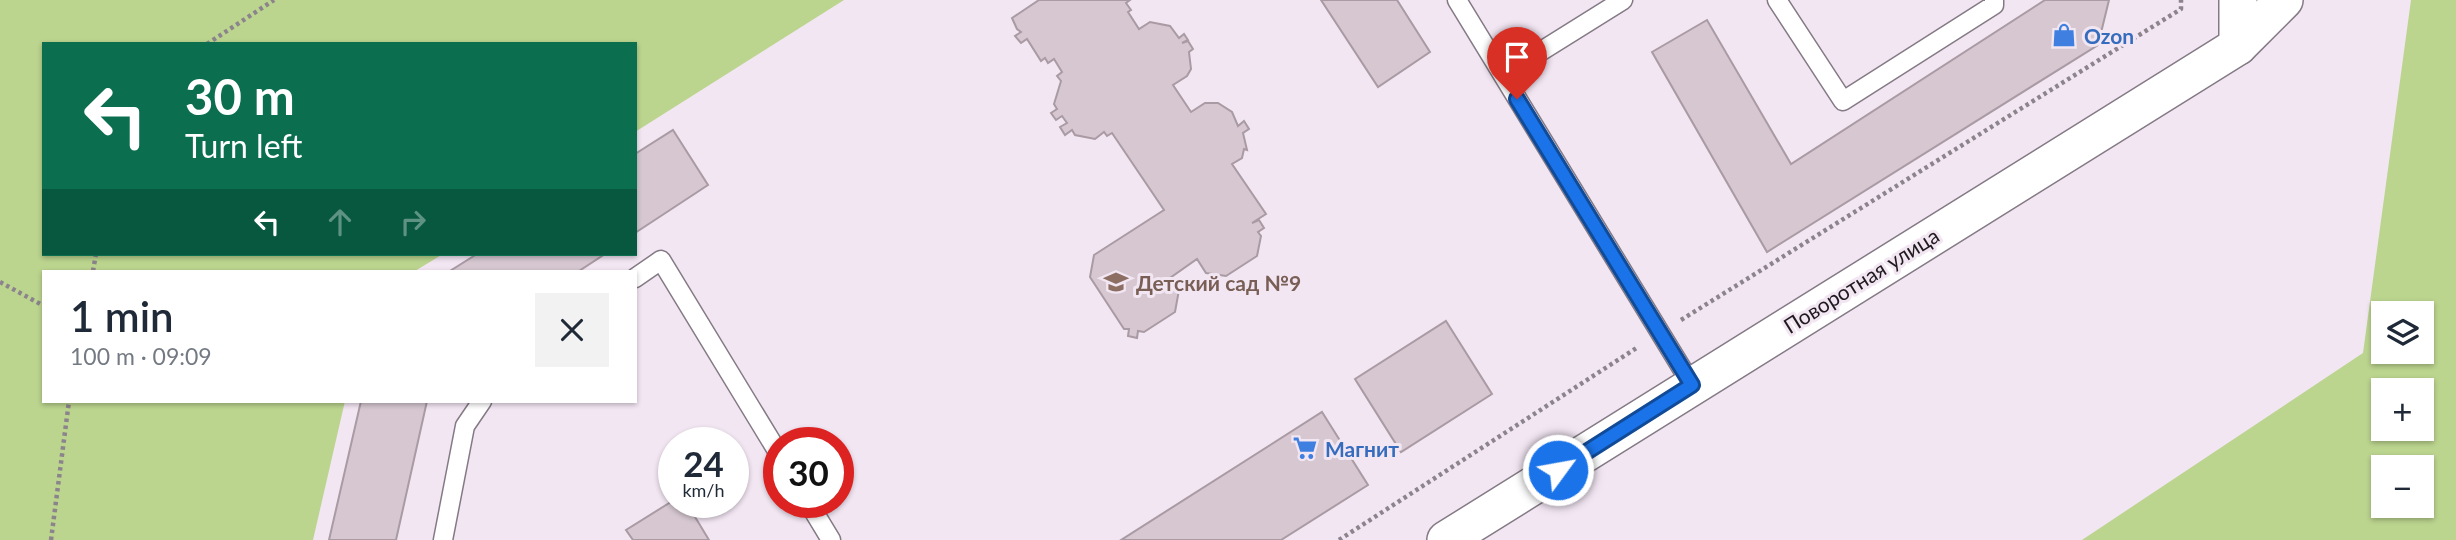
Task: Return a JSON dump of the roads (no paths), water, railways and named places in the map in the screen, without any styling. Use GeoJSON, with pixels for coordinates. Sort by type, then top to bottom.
{"type":"FeatureCollection","features":[{"type":"Feature","properties":{"kind":"street"},"geometry":{"type":"LineString","coordinates":[[2238,0],[2238,46]]}},
{"type":"Feature","properties":{"kind":"street","name":"Поворотная улица"},"geometry":{"type":"LineString","coordinates":[[1446,540],[2238,46],[2284,0]]}},
{"type":"Feature","properties":{"kind":"lane"},"geometry":{"type":"LineString","coordinates":[[1457,0],[1692,385]]}},
{"type":"Feature","properties":{"kind":"lane"},"geometry":{"type":"LineString","coordinates":[[1503,75],[1623,0]]}},
{"type":"Feature","properties":{"kind":"lane"},"geometry":{"type":"LineString","coordinates":[[1777,0],[1843,101],[1994,5],[1994,0]]}},
{"type":"Feature","properties":{"kind":"lane"},"geometry":{"type":"LineString","coordinates":[[637,277],[661,260],[763,428]]}},
{"type":"Feature","properties":{"kind":"lane"},"geometry":{"type":"LineString","coordinates":[[443,540],[466,426],[481,403]]}},
{"type":"Feature","properties":{"kind":"lane"},"geometry":{"type":"LineString","coordinates":[[818,518],[831,540]]}},
{"type":"Feature","properties":{"kind":"place","name":"Ozon"},"geometry":{"type":"Point","coordinates":[2064,35]}},
{"type":"Feature","properties":{"kind":"place","name":"Детский сад №9"},"geometry":{"type":"Point","coordinates":[1116,282]}},
{"type":"Feature","properties":{"kind":"place","name":"Магнит"},"geometry":{"type":"Point","coordinates":[1305,448]}}]}
